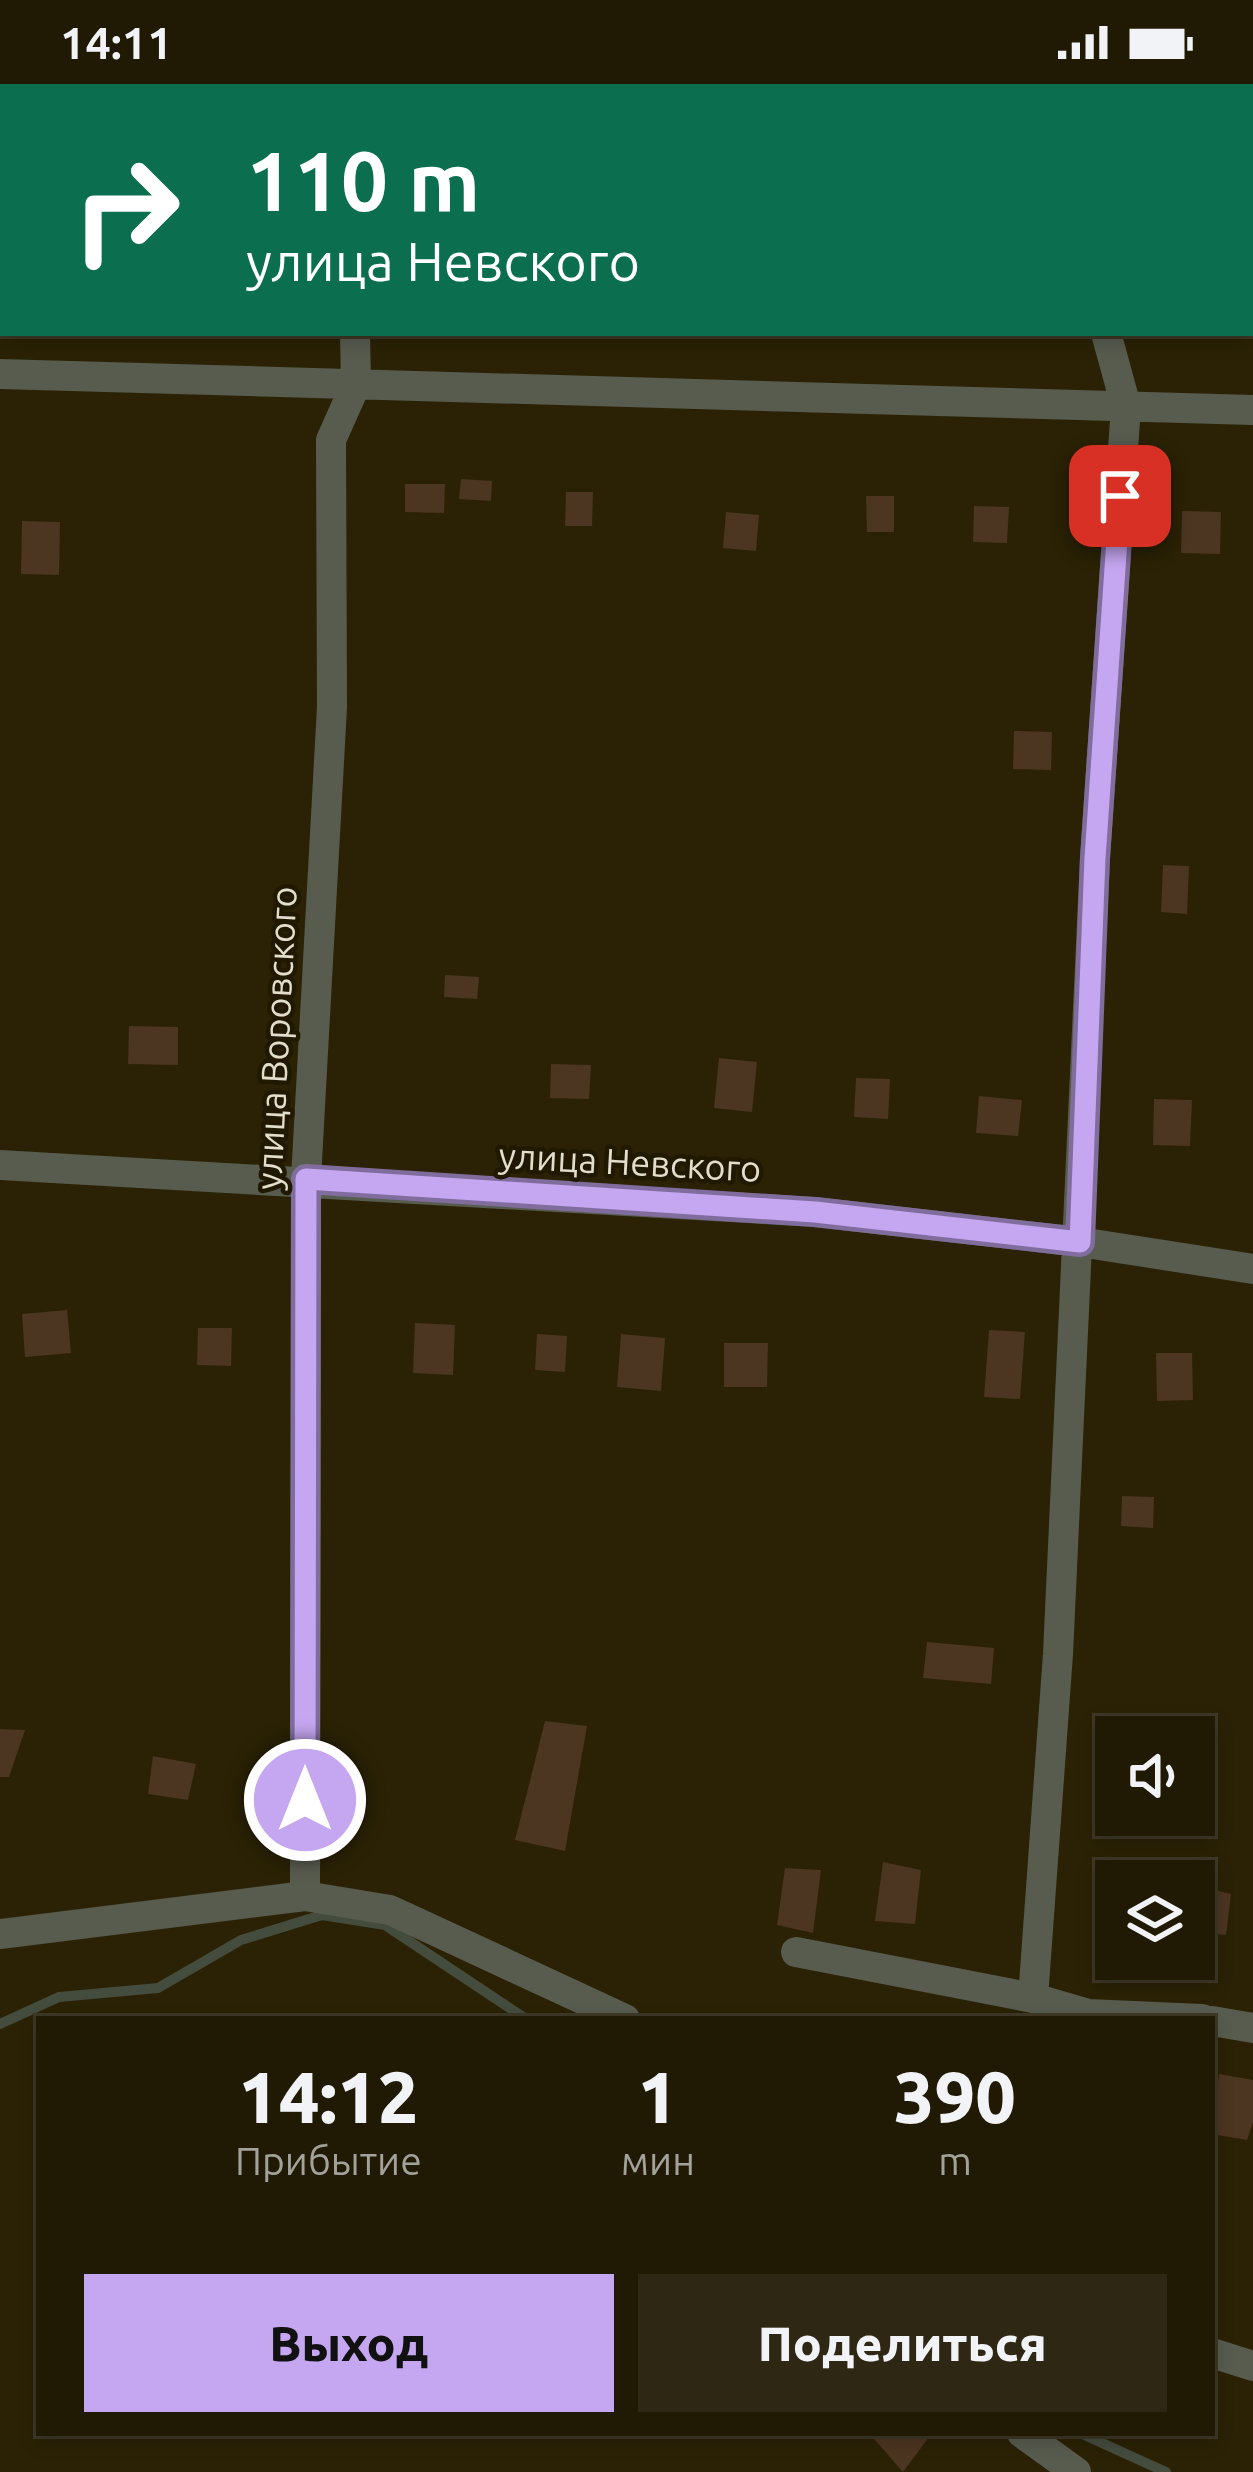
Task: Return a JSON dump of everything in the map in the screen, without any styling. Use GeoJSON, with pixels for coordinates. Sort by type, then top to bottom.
{"type":"FeatureCollection","features":[{"type":"Feature","properties":{"kind":"street","name":"улица Воровского"},"geometry":{"type":"LineString","coordinates":[[305,1895],[306,1179],[332,707],[331,440],[356,384],[355,336]]}},
{"type":"Feature","properties":{"kind":"street"},"geometry":{"type":"LineString","coordinates":[[1033,1998],[1080,1242],[1095,858],[1126,406],[1107,336]]}},
{"type":"Feature","properties":{"kind":"street"},"geometry":{"type":"LineString","coordinates":[[0,374],[1253,410]]}},
{"type":"Feature","properties":{"kind":"street","name":"улица Невского"},"geometry":{"type":"LineString","coordinates":[[0,1165],[199,1179],[306,1179],[815,1212],[1080,1242],[1253,1269]]}},
{"type":"Feature","properties":{"kind":"street"},"geometry":{"type":"LineString","coordinates":[[0,1934],[305,1895],[390,1910],[559,2008],[607,2016]]}},
{"type":"Feature","properties":{"kind":"street"},"geometry":{"type":"LineString","coordinates":[[796,1952],[1033,1998],[1083,2016]]}},
{"type":"Feature","properties":{"kind":"street"},"geometry":{"type":"LineString","coordinates":[[1215,2022],[1253,2028]]}},
{"type":"Feature","properties":{"kind":"street"},"geometry":{"type":"LineString","coordinates":[[1215,2354],[1253,2366]]}},
{"type":"Feature","properties":{"kind":"street"},"geometry":{"type":"LineString","coordinates":[[1026,2436],[1076,2472]]}},
{"type":"Feature","properties":{"kind":"building"},"geometry":{"type":"Polygon","coordinates":[[[461,479],[492,481],[491,501],[459,499],[461,479]]]}},
{"type":"Feature","properties":{"kind":"building"},"geometry":{"type":"Polygon","coordinates":[[[405,484],[445,484],[444,513],[405,512],[405,484]]]}},
{"type":"Feature","properties":{"kind":"building"},"geometry":{"type":"Polygon","coordinates":[[[566,492],[593,492],[592,526],[565,526],[566,492]]]}},
{"type":"Feature","properties":{"kind":"building"},"geometry":{"type":"Polygon","coordinates":[[[866,496],[894,496],[894,532],[867,532],[866,496]]]}},
{"type":"Feature","properties":{"kind":"building"},"geometry":{"type":"Polygon","coordinates":[[[974,506],[1009,507],[1007,543],[973,542],[974,506]]]}},
{"type":"Feature","properties":{"kind":"building"},"geometry":{"type":"Polygon","coordinates":[[[1182,511],[1221,512],[1220,554],[1181,553],[1182,511]]]}},
{"type":"Feature","properties":{"kind":"building"},"geometry":{"type":"Polygon","coordinates":[[[726,512],[759,515],[756,551],[723,548],[726,512]]]}},
{"type":"Feature","properties":{"kind":"building"},"geometry":{"type":"Polygon","coordinates":[[[22,521],[60,522],[59,575],[21,574],[22,521]]]}},
{"type":"Feature","properties":{"kind":"building"},"geometry":{"type":"Polygon","coordinates":[[[1014,731],[1052,732],[1051,770],[1013,769],[1014,731]]]}},
{"type":"Feature","properties":{"kind":"building"},"geometry":{"type":"Polygon","coordinates":[[[1163,865],[1189,866],[1187,914],[1161,912],[1163,865]]]}},
{"type":"Feature","properties":{"kind":"building"},"geometry":{"type":"Polygon","coordinates":[[[445,975],[479,977],[477,999],[444,997],[445,975]]]}},
{"type":"Feature","properties":{"kind":"building"},"geometry":{"type":"Polygon","coordinates":[[[129,1026],[178,1027],[178,1065],[128,1064],[129,1026]]]}},
{"type":"Feature","properties":{"kind":"building"},"geometry":{"type":"Polygon","coordinates":[[[719,1058],[757,1062],[752,1112],[714,1108],[719,1058]]]}},
{"type":"Feature","properties":{"kind":"building"},"geometry":{"type":"Polygon","coordinates":[[[551,1064],[591,1065],[589,1099],[550,1098],[551,1064]]]}},
{"type":"Feature","properties":{"kind":"building"},"geometry":{"type":"Polygon","coordinates":[[[856,1078],[890,1079],[888,1119],[854,1117],[856,1078]]]}},
{"type":"Feature","properties":{"kind":"building"},"geometry":{"type":"Polygon","coordinates":[[[979,1096],[1022,1100],[1018,1136],[976,1133],[979,1096]]]}},
{"type":"Feature","properties":{"kind":"building"},"geometry":{"type":"Polygon","coordinates":[[[1154,1099],[1192,1100],[1190,1146],[1153,1145],[1154,1099]]]}},
{"type":"Feature","properties":{"kind":"building"},"geometry":{"type":"Polygon","coordinates":[[[67,1310],[71,1353],[25,1357],[22,1314],[67,1310]]]}},
{"type":"Feature","properties":{"kind":"building"},"geometry":{"type":"Polygon","coordinates":[[[415,1323],[455,1325],[453,1375],[413,1373],[415,1323]]]}},
{"type":"Feature","properties":{"kind":"building"},"geometry":{"type":"Polygon","coordinates":[[[198,1328],[232,1328],[231,1366],[197,1365],[198,1328]]]}},
{"type":"Feature","properties":{"kind":"building"},"geometry":{"type":"Polygon","coordinates":[[[989,1330],[1025,1332],[1020,1399],[984,1397],[989,1330]]]}},
{"type":"Feature","properties":{"kind":"building"},"geometry":{"type":"Polygon","coordinates":[[[537,1334],[567,1336],[565,1372],[535,1370],[537,1334]]]}},
{"type":"Feature","properties":{"kind":"building"},"geometry":{"type":"Polygon","coordinates":[[[621,1334],[665,1338],[661,1391],[617,1387],[621,1334]]]}},
{"type":"Feature","properties":{"kind":"building"},"geometry":{"type":"Polygon","coordinates":[[[724,1343],[768,1343],[767,1387],[724,1387],[724,1343]]]}},
{"type":"Feature","properties":{"kind":"building"},"geometry":{"type":"Polygon","coordinates":[[[1156,1353],[1192,1353],[1193,1400],[1157,1401],[1156,1353]]]}},
{"type":"Feature","properties":{"kind":"building"},"geometry":{"type":"Polygon","coordinates":[[[1122,1496],[1154,1497],[1153,1528],[1121,1526],[1122,1496]]]}},
{"type":"Feature","properties":{"kind":"building"},"geometry":{"type":"Polygon","coordinates":[[[927,1642],[994,1648],[991,1684],[923,1678],[927,1642]]]}},
{"type":"Feature","properties":{"kind":"building"},"geometry":{"type":"Polygon","coordinates":[[[545,1721],[587,1726],[565,1851],[515,1840],[545,1721]]]}},
{"type":"Feature","properties":{"kind":"building"},"geometry":{"type":"Polygon","coordinates":[[[0,1729],[25,1730],[9,1777],[0,1777],[0,1729]]]}},
{"type":"Feature","properties":{"kind":"building"},"geometry":{"type":"Polygon","coordinates":[[[153,1756],[196,1764],[188,1800],[148,1794],[153,1756]]]}},
{"type":"Feature","properties":{"kind":"building"},"geometry":{"type":"Polygon","coordinates":[[[883,1862],[921,1870],[915,1924],[875,1921],[883,1862]]]}},
{"type":"Feature","properties":{"kind":"building"},"geometry":{"type":"Polygon","coordinates":[[[785,1868],[821,1870],[813,1933],[777,1925],[785,1868]]]}},
{"type":"Feature","properties":{"kind":"building"},"geometry":{"type":"Polygon","coordinates":[[[1215,1890],[1231,1894],[1226,1935],[1215,1934],[1215,1890]]]}},
{"type":"Feature","properties":{"kind":"building"},"geometry":{"type":"Polygon","coordinates":[[[1219,2074],[1253,2080],[1253,2122],[1247,2140],[1215,2135],[1219,2074]]]}},
{"type":"Feature","properties":{"kind":"building"},"geometry":{"type":"Polygon","coordinates":[[[872,2436],[930,2436],[903,2472],[872,2436]]]}},
{"type":"Feature","properties":{"kind":"waterway"},"geometry":{"type":"LineString","coordinates":[[0,2024],[59,1997],[158,1988],[241,1940],[322,1915],[385,1925],[522,2016]]}},
{"type":"Feature","properties":{"kind":"waterway"},"geometry":{"type":"LineString","coordinates":[[1087,2436],[1166,2472]]}},
{"type":"Feature","properties":{"kind":"route"},"geometry":{"type":"LineString","coordinates":[[305,1800],[306,1179],[815,1212],[1080,1242],[1095,858],[1120,496]]}}]}
